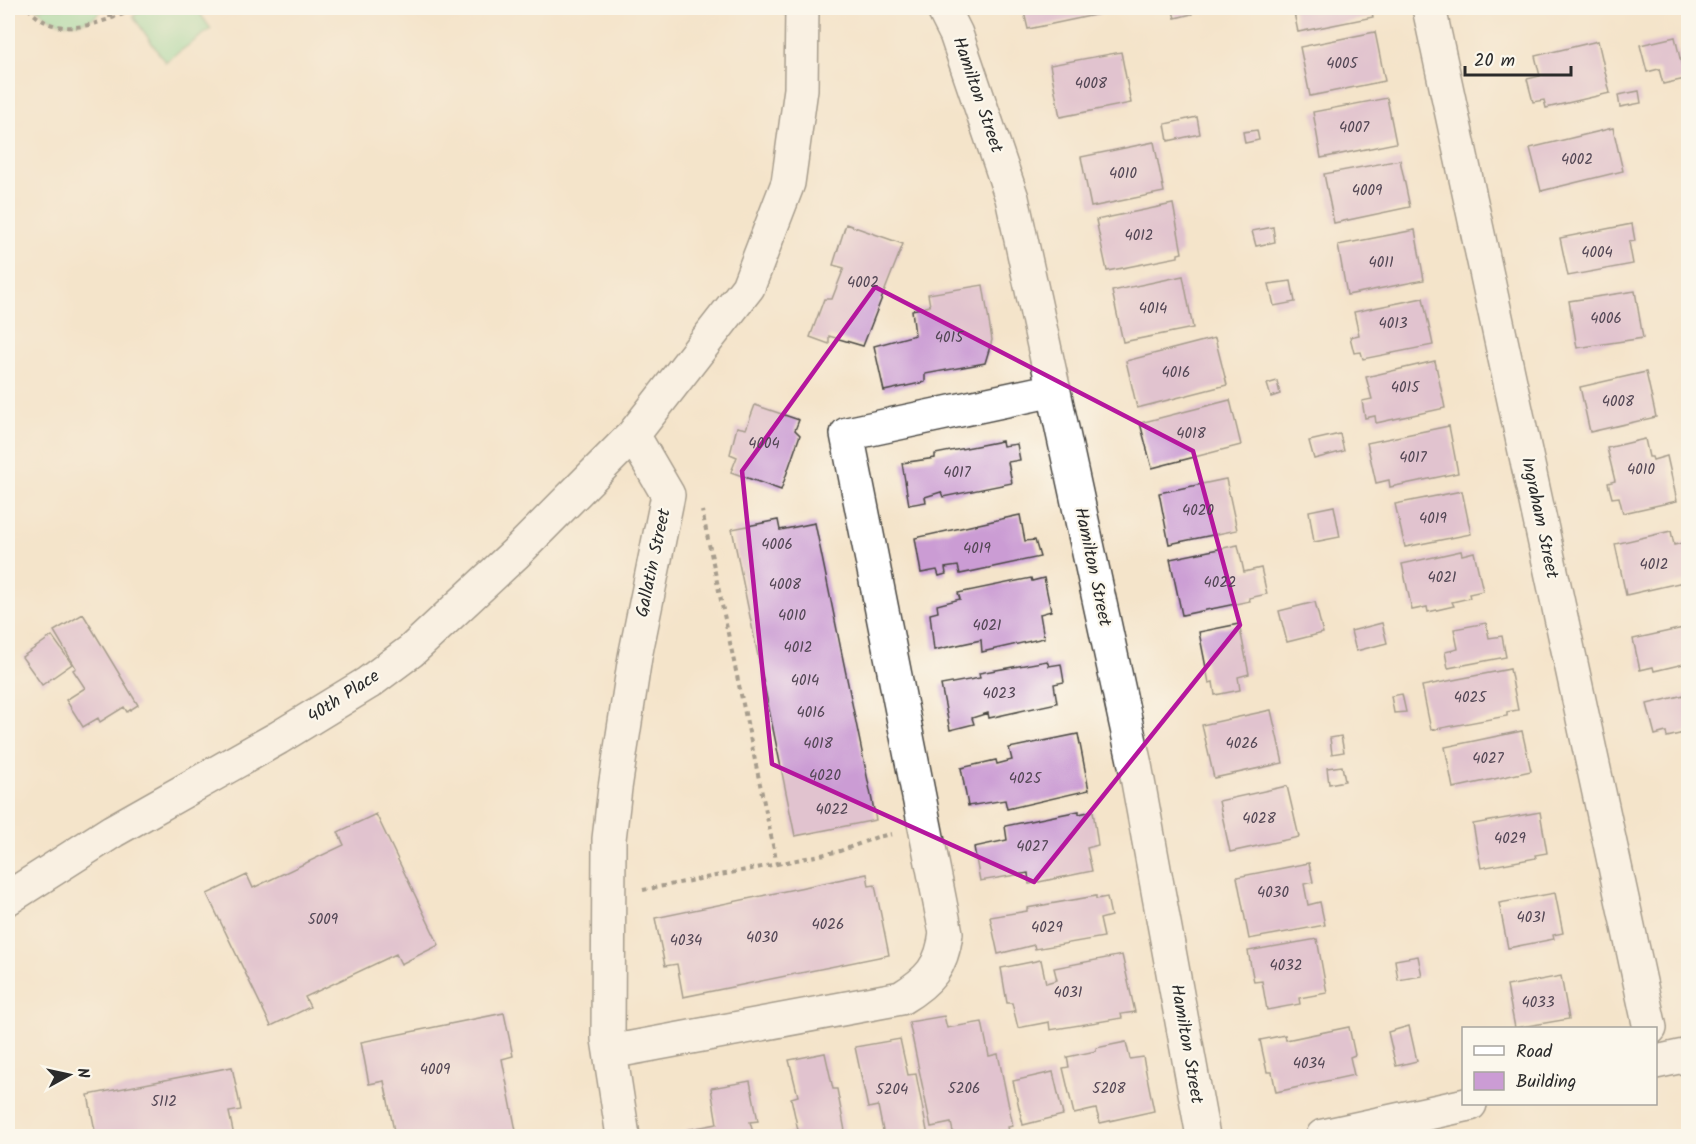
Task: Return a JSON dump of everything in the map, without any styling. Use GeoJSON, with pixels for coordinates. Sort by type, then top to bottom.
{"type":"FeatureCollection","features":[{"type":"Feature","properties":{"kind":"street"},"geometry":{"type":"LineString","coordinates":[[633,435],[748,287],[788,183],[801,89],[802,8]]}},
{"type":"Feature","properties":{"kind":"street","name":"Hamilton Street"},"geometry":{"type":"LineString","coordinates":[[942,8],[956,34],[1012,198],[1135,765],[1203,1137]]}},
{"type":"Feature","properties":{"kind":"street","name":"Ingraham Street"},"geometry":{"type":"LineString","coordinates":[[1429,8],[1650,1027]]}},
{"type":"Feature","properties":{"kind":"street"},"geometry":{"type":"LineString","coordinates":[[610,1052],[901,998],[933,974],[944,952],[946,933],[847,434],[1054,390]]}},
{"type":"Feature","properties":{"kind":"street","name":"40th Place"},"geometry":{"type":"LineString","coordinates":[[8,898],[113,831],[278,738],[368,683],[411,651],[516,553],[633,435]]}},
{"type":"Feature","properties":{"kind":"street","name":"Gallatin Street"},"geometry":{"type":"LineString","coordinates":[[623,1137],[608,1039],[609,839],[634,657],[668,495],[633,435]]}},
{"type":"Feature","properties":{"kind":"street"},"geometry":{"type":"LineString","coordinates":[[1657,1059],[1689,1055]]}},
{"type":"Feature","properties":{"kind":"street"},"geometry":{"type":"LineString","coordinates":[[1323,1137],[1466,1105]]}},
{"type":"Feature","properties":{"kind":"path"},"geometry":{"type":"LineString","coordinates":[[28,8],[49,24],[75,28],[129,12],[135,8]]}},
{"type":"Feature","properties":{"kind":"path"},"geometry":{"type":"LineString","coordinates":[[110,18],[111,8]]}},
{"type":"Feature","properties":{"kind":"path"},"geometry":{"type":"LineString","coordinates":[[700,505],[777,864]]}},
{"type":"Feature","properties":{"kind":"path"},"geometry":{"type":"LineString","coordinates":[[642,890],[840,851],[876,837],[926,828]]}},
{"type":"Feature","properties":{"kind":"highlighted area"},"geometry":{"type":"Polygon","coordinates":[[[875,287],[1193,451],[1240,625],[1034,882],[772,764],[742,471],[875,287]]]}},
{"type":"Feature","properties":{"kind":"green space"},"geometry":{"type":"Polygon","coordinates":[[[36,8],[103,8],[87,21],[65,23],[51,19],[36,8]]]}},
{"type":"Feature","properties":{"kind":"green space"},"geometry":{"type":"Polygon","coordinates":[[[146,8],[196,8],[211,29],[165,62],[133,16],[146,8]]]}},
{"type":"Feature","properties":{"kind":"building"},"geometry":{"type":"Polygon","coordinates":[[[1023,8],[1099,8],[1100,14],[1028,29],[1023,8]]]}},
{"type":"Feature","properties":{"kind":"building"},"geometry":{"type":"Polygon","coordinates":[[[1172,8],[1191,8],[1192,14],[1175,18],[1172,8]]]}},
{"type":"Feature","properties":{"kind":"building"},"geometry":{"type":"Polygon","coordinates":[[[1293,8],[1371,8],[1373,17],[1298,32],[1293,8]]]}},
{"type":"Feature","properties":{"kind":"building"},"geometry":{"type":"Polygon","coordinates":[[[1375,32],[1385,81],[1310,96],[1300,47],[1375,32]]]}},
{"type":"Feature","properties":{"kind":"building"},"geometry":{"type":"Polygon","coordinates":[[[1675,37],[1685,79],[1663,84],[1659,69],[1647,72],[1640,45],[1675,37]]]}},
{"type":"Feature","properties":{"kind":"building"},"geometry":{"type":"Polygon","coordinates":[[[1598,41],[1610,93],[1546,108],[1544,100],[1533,102],[1527,79],[1540,76],[1535,56],[1598,41]]]}},
{"type":"Feature","properties":{"kind":"building"},"geometry":{"type":"Polygon","coordinates":[[[1121,52],[1131,103],[1060,117],[1050,65],[1121,52]]]}},
{"type":"Feature","properties":{"kind":"building"},"geometry":{"type":"Polygon","coordinates":[[[1639,91],[1641,103],[1620,107],[1618,95],[1639,91]]]}},
{"type":"Feature","properties":{"kind":"building"},"geometry":{"type":"Polygon","coordinates":[[[1387,98],[1396,143],[1321,158],[1313,112],[1387,98]]]}},
{"type":"Feature","properties":{"kind":"building"},"geometry":{"type":"Polygon","coordinates":[[[1197,117],[1200,134],[1168,141],[1165,124],[1197,117]]]}},
{"type":"Feature","properties":{"kind":"building"},"geometry":{"type":"Polygon","coordinates":[[[1613,128],[1623,171],[1541,191],[1530,148],[1613,128]]]}},
{"type":"Feature","properties":{"kind":"building"},"geometry":{"type":"Polygon","coordinates":[[[1257,130],[1259,140],[1245,143],[1243,132],[1257,130]]]}},
{"type":"Feature","properties":{"kind":"building"},"geometry":{"type":"Polygon","coordinates":[[[1154,142],[1164,192],[1091,207],[1081,157],[1154,142]]]}},
{"type":"Feature","properties":{"kind":"building"},"geometry":{"type":"Polygon","coordinates":[[[1400,160],[1410,207],[1334,223],[1324,174],[1400,160]]]}},
{"type":"Feature","properties":{"kind":"building"},"geometry":{"type":"Polygon","coordinates":[[[1173,204],[1182,253],[1178,254],[1178,257],[1107,271],[1096,220],[1173,204]]]}},
{"type":"Feature","properties":{"kind":"building"},"geometry":{"type":"Polygon","coordinates":[[[846,224],[903,244],[863,346],[829,336],[829,344],[810,337],[824,299],[832,299],[844,268],[833,265],[846,224]]]}},
{"type":"Feature","properties":{"kind":"building"},"geometry":{"type":"Polygon","coordinates":[[[1632,224],[1635,241],[1629,242],[1633,264],[1568,276],[1560,238],[1632,224]]]}},
{"type":"Feature","properties":{"kind":"building"},"geometry":{"type":"Polygon","coordinates":[[[1273,227],[1275,242],[1256,246],[1252,231],[1273,227]]]}},
{"type":"Feature","properties":{"kind":"building"},"geometry":{"type":"Polygon","coordinates":[[[1415,230],[1424,280],[1347,295],[1338,245],[1415,230]]]}},
{"type":"Feature","properties":{"kind":"building"},"geometry":{"type":"Polygon","coordinates":[[[1183,276],[1193,328],[1123,342],[1112,291],[1183,276]]]}},
{"type":"Feature","properties":{"kind":"building"},"geometry":{"type":"Polygon","coordinates":[[[1291,281],[1295,302],[1274,306],[1269,284],[1291,281]]]}},
{"type":"Feature","properties":{"kind":"building"},"geometry":{"type":"Polygon","coordinates":[[[983,285],[992,340],[985,363],[925,374],[925,382],[884,391],[874,346],[915,335],[912,310],[930,306],[928,294],[983,285]]]}},
{"type":"Feature","properties":{"kind":"building"},"geometry":{"type":"Polygon","coordinates":[[[1635,291],[1643,338],[1577,348],[1569,301],[1635,291]]]}},
{"type":"Feature","properties":{"kind":"building"},"geometry":{"type":"Polygon","coordinates":[[[1423,298],[1433,345],[1363,359],[1361,352],[1354,353],[1350,337],[1359,335],[1354,312],[1423,298]]]}},
{"type":"Feature","properties":{"kind":"building"},"geometry":{"type":"Polygon","coordinates":[[[1215,338],[1227,385],[1137,408],[1126,361],[1215,338]]]}},
{"type":"Feature","properties":{"kind":"building"},"geometry":{"type":"Polygon","coordinates":[[[1435,361],[1445,408],[1376,423],[1375,416],[1365,418],[1362,401],[1372,399],[1366,377],[1435,361]]]}},
{"type":"Feature","properties":{"kind":"building"},"geometry":{"type":"Polygon","coordinates":[[[1646,372],[1656,417],[1590,432],[1580,387],[1646,372]]]}},
{"type":"Feature","properties":{"kind":"building"},"geometry":{"type":"Polygon","coordinates":[[[1277,381],[1280,394],[1271,397],[1267,384],[1277,381]]]}},
{"type":"Feature","properties":{"kind":"building"},"geometry":{"type":"Polygon","coordinates":[[[1230,400],[1241,445],[1152,468],[1140,423],[1230,400]]]}},
{"type":"Feature","properties":{"kind":"building"},"geometry":{"type":"Polygon","coordinates":[[[755,405],[799,420],[795,430],[800,435],[781,490],[731,472],[737,457],[730,454],[737,427],[746,429],[755,405]]]}},
{"type":"Feature","properties":{"kind":"building"},"geometry":{"type":"Polygon","coordinates":[[[1449,426],[1458,473],[1390,487],[1389,480],[1376,483],[1367,443],[1449,426]]]}},
{"type":"Feature","properties":{"kind":"building"},"geometry":{"type":"Polygon","coordinates":[[[1340,434],[1344,451],[1314,459],[1309,441],[1340,434]]]}},
{"type":"Feature","properties":{"kind":"building"},"geometry":{"type":"Polygon","coordinates":[[[1645,439],[1649,457],[1653,460],[1667,456],[1677,501],[1623,513],[1619,497],[1612,498],[1608,483],[1615,481],[1607,448],[1645,439]]]}},
{"type":"Feature","properties":{"kind":"building"},"geometry":{"type":"Polygon","coordinates":[[[1002,441],[1003,446],[1017,444],[1020,460],[1008,462],[1012,483],[943,497],[941,492],[925,497],[926,502],[909,505],[902,463],[935,458],[935,454],[1002,441]]]}},
{"type":"Feature","properties":{"kind":"building"},"geometry":{"type":"Polygon","coordinates":[[[1226,479],[1237,530],[1169,544],[1159,493],[1226,479]]]}},
{"type":"Feature","properties":{"kind":"building"},"geometry":{"type":"Polygon","coordinates":[[[1462,491],[1471,534],[1405,547],[1395,504],[1462,491]]]}},
{"type":"Feature","properties":{"kind":"building"},"geometry":{"type":"Polygon","coordinates":[[[1334,506],[1340,537],[1314,542],[1309,511],[1334,506]]]}},
{"type":"Feature","properties":{"kind":"building"},"geometry":{"type":"Polygon","coordinates":[[[1020,515],[1025,541],[1035,540],[1040,557],[960,574],[958,566],[945,568],[946,574],[939,576],[937,570],[921,573],[915,538],[1020,515]]]}},
{"type":"Feature","properties":{"kind":"building"},"geometry":{"type":"Polygon","coordinates":[[[778,520],[780,530],[815,523],[876,820],[795,836],[732,529],[778,520]]]}},
{"type":"Feature","properties":{"kind":"building"},"geometry":{"type":"Polygon","coordinates":[[[1671,531],[1674,545],[1687,542],[1688,581],[1626,595],[1615,544],[1671,531]]]}},
{"type":"Feature","properties":{"kind":"building"},"geometry":{"type":"Polygon","coordinates":[[[1238,545],[1244,572],[1261,568],[1267,594],[1249,598],[1250,601],[1182,615],[1170,559],[1238,545]]]}},
{"type":"Feature","properties":{"kind":"building"},"geometry":{"type":"Polygon","coordinates":[[[1461,551],[1462,555],[1474,552],[1483,591],[1469,594],[1470,598],[1452,602],[1454,606],[1428,612],[1427,607],[1412,610],[1402,564],[1461,551]]]}},
{"type":"Feature","properties":{"kind":"building"},"geometry":{"type":"Polygon","coordinates":[[[1031,578],[1032,581],[1044,578],[1051,611],[1040,614],[1044,638],[982,652],[981,640],[934,650],[930,614],[938,612],[937,605],[960,599],[958,593],[1031,578]]]}},
{"type":"Feature","properties":{"kind":"building"},"geometry":{"type":"Polygon","coordinates":[[[1315,602],[1323,633],[1287,642],[1279,611],[1315,602]]]}},
{"type":"Feature","properties":{"kind":"building"},"geometry":{"type":"Polygon","coordinates":[[[83,614],[138,705],[127,712],[124,707],[100,722],[98,718],[83,727],[66,700],[85,688],[73,670],[76,668],[54,631],[83,614]]]}},
{"type":"Feature","properties":{"kind":"building"},"geometry":{"type":"Polygon","coordinates":[[[1382,623],[1387,643],[1356,651],[1351,631],[1382,623]]]}},
{"type":"Feature","properties":{"kind":"building"},"geometry":{"type":"Polygon","coordinates":[[[1486,623],[1489,638],[1502,636],[1506,657],[1448,668],[1445,652],[1458,649],[1454,629],[1486,623]]]}},
{"type":"Feature","properties":{"kind":"building"},"geometry":{"type":"Polygon","coordinates":[[[1239,624],[1249,674],[1238,677],[1240,690],[1215,695],[1213,682],[1209,683],[1199,632],[1239,624]]]}},
{"type":"Feature","properties":{"kind":"building"},"geometry":{"type":"Polygon","coordinates":[[[1688,627],[1688,663],[1654,671],[1653,667],[1640,670],[1633,639],[1688,627]]]}},
{"type":"Feature","properties":{"kind":"building"},"geometry":{"type":"Polygon","coordinates":[[[52,636],[72,664],[42,685],[22,657],[52,636]]]}},
{"type":"Feature","properties":{"kind":"building"},"geometry":{"type":"Polygon","coordinates":[[[1047,661],[1049,666],[1061,664],[1064,682],[1054,684],[1057,703],[989,718],[988,713],[972,718],[974,724],[950,730],[941,685],[980,678],[979,673],[1047,661]]]}},
{"type":"Feature","properties":{"kind":"building"},"geometry":{"type":"Polygon","coordinates":[[[1510,669],[1518,710],[1507,712],[1507,716],[1431,730],[1422,686],[1510,669]]]}},
{"type":"Feature","properties":{"kind":"building"},"geometry":{"type":"Polygon","coordinates":[[[1402,694],[1406,712],[1394,713],[1391,696],[1402,694]]]}},
{"type":"Feature","properties":{"kind":"building"},"geometry":{"type":"Polygon","coordinates":[[[1688,694],[1688,732],[1667,737],[1666,732],[1655,735],[1647,704],[1688,694]]]}},
{"type":"Feature","properties":{"kind":"building"},"geometry":{"type":"Polygon","coordinates":[[[1271,710],[1283,763],[1214,778],[1202,725],[1271,710]]]}},
{"type":"Feature","properties":{"kind":"building"},"geometry":{"type":"Polygon","coordinates":[[[1522,731],[1531,771],[1453,788],[1445,747],[1522,731]]]}},
{"type":"Feature","properties":{"kind":"building"},"geometry":{"type":"Polygon","coordinates":[[[1078,734],[1089,790],[1007,809],[1005,800],[968,806],[961,768],[996,760],[997,764],[1012,760],[1009,748],[1078,734]]]}},
{"type":"Feature","properties":{"kind":"building"},"geometry":{"type":"Polygon","coordinates":[[[1341,736],[1344,752],[1332,754],[1330,738],[1341,736]]]}},
{"type":"Feature","properties":{"kind":"building"},"geometry":{"type":"Polygon","coordinates":[[[1342,766],[1345,781],[1329,784],[1327,768],[1342,766]]]}},
{"type":"Feature","properties":{"kind":"building"},"geometry":{"type":"Polygon","coordinates":[[[1287,786],[1299,837],[1230,852],[1219,801],[1287,786]]]}},
{"type":"Feature","properties":{"kind":"building"},"geometry":{"type":"Polygon","coordinates":[[[1079,811],[1079,814],[1093,811],[1098,845],[1087,848],[1092,871],[1029,884],[1028,873],[980,881],[974,847],[1007,840],[1005,826],[1079,811]]]}},
{"type":"Feature","properties":{"kind":"building"},"geometry":{"type":"Polygon","coordinates":[[[1540,812],[1547,853],[1535,855],[1536,858],[1481,868],[1473,824],[1540,812]]]}},
{"type":"Feature","properties":{"kind":"building"},"geometry":{"type":"Polygon","coordinates":[[[376,814],[439,945],[401,964],[396,954],[305,997],[310,1007],[271,1026],[207,894],[247,875],[253,888],[344,845],[338,832],[376,814]]]}},
{"type":"Feature","properties":{"kind":"building"},"geometry":{"type":"Polygon","coordinates":[[[1309,863],[1313,882],[1304,884],[1308,905],[1320,902],[1325,925],[1249,939],[1237,877],[1309,863]]]}},
{"type":"Feature","properties":{"kind":"building"},"geometry":{"type":"Polygon","coordinates":[[[867,874],[869,886],[875,885],[889,955],[683,997],[677,964],[665,966],[655,918],[867,874]]]}},
{"type":"Feature","properties":{"kind":"building"},"geometry":{"type":"Polygon","coordinates":[[[1555,893],[1563,933],[1553,935],[1554,939],[1508,948],[1499,903],[1555,893]]]}},
{"type":"Feature","properties":{"kind":"building"},"geometry":{"type":"Polygon","coordinates":[[[1096,896],[1096,899],[1107,897],[1111,916],[1100,919],[1104,937],[1035,949],[1034,945],[998,954],[990,917],[1096,896]]]}},
{"type":"Feature","properties":{"kind":"building"},"geometry":{"type":"Polygon","coordinates":[[[1317,939],[1327,993],[1299,998],[1300,1004],[1267,1010],[1262,981],[1254,982],[1248,951],[1317,939]]]}},
{"type":"Feature","properties":{"kind":"building"},"geometry":{"type":"Polygon","coordinates":[[[1122,955],[1135,1012],[1121,1014],[1122,1018],[1050,1030],[1049,1022],[1018,1028],[1012,1003],[1007,1003],[1001,968],[1041,960],[1046,983],[1057,980],[1054,968],[1122,955]]]}},
{"type":"Feature","properties":{"kind":"building"},"geometry":{"type":"Polygon","coordinates":[[[1418,956],[1422,976],[1398,980],[1395,960],[1418,956]]]}},
{"type":"Feature","properties":{"kind":"building"},"geometry":{"type":"Polygon","coordinates":[[[1561,976],[1569,1019],[1515,1027],[1507,986],[1561,976]]]}},
{"type":"Feature","properties":{"kind":"building"},"geometry":{"type":"Polygon","coordinates":[[[504,1013],[513,1056],[502,1059],[517,1136],[395,1136],[384,1081],[369,1084],[361,1042],[504,1013]]]}},
{"type":"Feature","properties":{"kind":"building"},"geometry":{"type":"Polygon","coordinates":[[[944,1016],[947,1028],[982,1022],[989,1056],[998,1054],[1013,1126],[1008,1127],[1010,1136],[954,1136],[951,1123],[931,1127],[909,1022],[944,1016]]]}},
{"type":"Feature","properties":{"kind":"building"},"geometry":{"type":"Polygon","coordinates":[[[1409,1026],[1417,1061],[1396,1066],[1388,1032],[1409,1026]]]}},
{"type":"Feature","properties":{"kind":"building"},"geometry":{"type":"Polygon","coordinates":[[[1349,1027],[1355,1055],[1350,1057],[1354,1075],[1276,1092],[1272,1072],[1267,1072],[1260,1040],[1285,1035],[1286,1040],[1349,1027]]]}},
{"type":"Feature","properties":{"kind":"building"},"geometry":{"type":"Polygon","coordinates":[[[900,1039],[908,1075],[916,1074],[928,1136],[884,1136],[878,1106],[868,1108],[855,1047],[900,1039]]]}},
{"type":"Feature","properties":{"kind":"building"},"geometry":{"type":"Polygon","coordinates":[[[1126,1042],[1130,1059],[1143,1057],[1154,1111],[1100,1123],[1096,1109],[1074,1114],[1063,1068],[1069,1067],[1067,1057],[1126,1042]]]}},
{"type":"Feature","properties":{"kind":"building"},"geometry":{"type":"Polygon","coordinates":[[[825,1053],[833,1089],[837,1089],[846,1136],[785,1136],[784,1134],[798,1130],[791,1098],[798,1096],[789,1060],[825,1053]]]}},
{"type":"Feature","properties":{"kind":"building"},"geometry":{"type":"Polygon","coordinates":[[[232,1067],[241,1110],[229,1112],[234,1136],[111,1136],[111,1134],[96,1136],[88,1095],[232,1067]]]}},
{"type":"Feature","properties":{"kind":"building"},"geometry":{"type":"Polygon","coordinates":[[[1053,1072],[1063,1115],[1023,1125],[1013,1081],[1053,1072]]]}},
{"type":"Feature","properties":{"kind":"building"},"geometry":{"type":"Polygon","coordinates":[[[750,1081],[758,1121],[750,1122],[754,1136],[686,1136],[685,1130],[717,1124],[711,1088],[750,1081]]]}}]}
